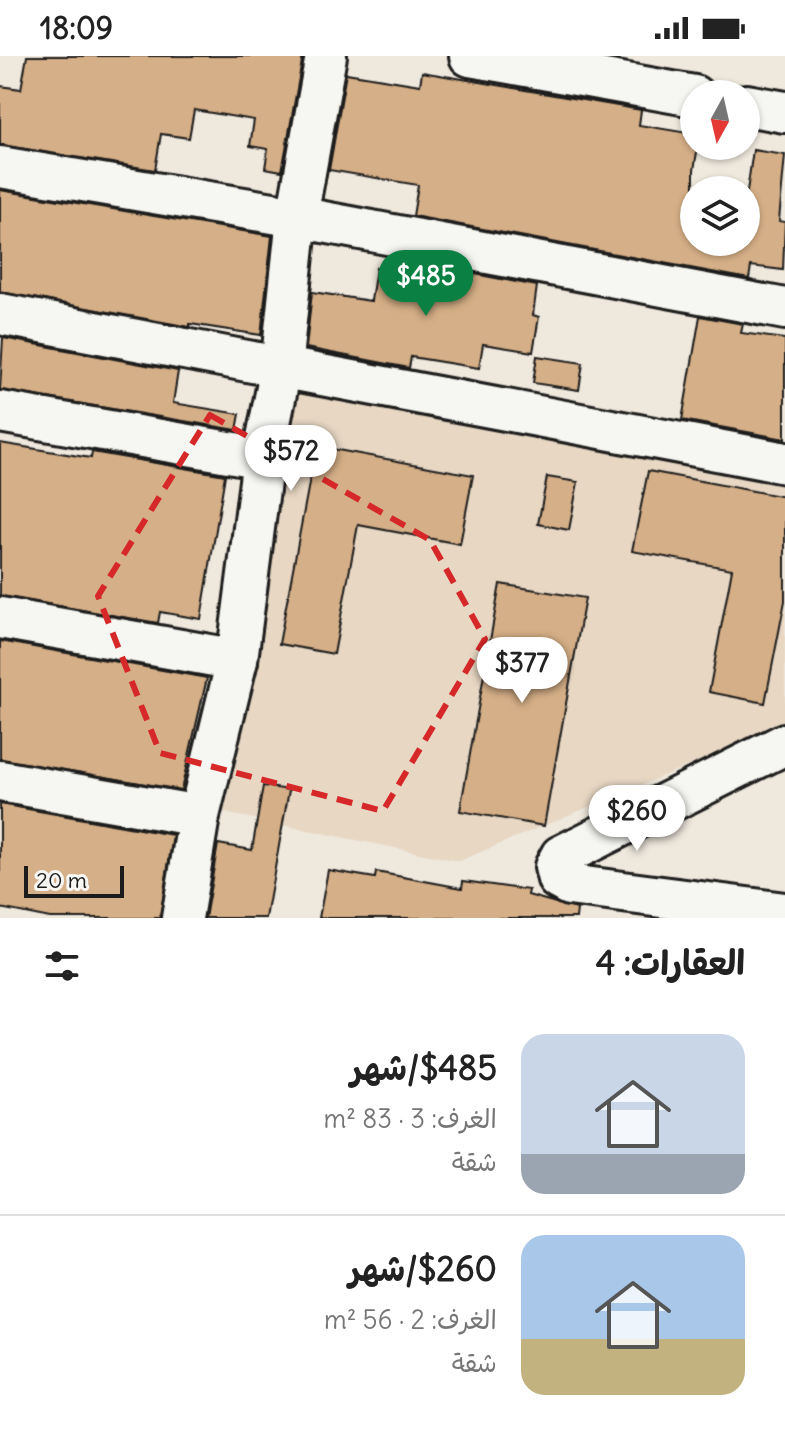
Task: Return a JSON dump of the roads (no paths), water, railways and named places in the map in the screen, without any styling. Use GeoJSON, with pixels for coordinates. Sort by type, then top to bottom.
{"type":"FeatureCollection","features":[{"type":"Feature","properties":{"kind":"street"},"geometry":{"type":"LineString","coordinates":[[182,918],[199,816],[237,660],[263,458],[281,368],[297,217],[326,56]]}},
{"type":"Feature","properties":{"kind":"street"},"geometry":{"type":"LineString","coordinates":[[470,56],[680,94]]}},
{"type":"Feature","properties":{"kind":"street"},"geometry":{"type":"LineString","coordinates":[[760,108],[785,112]]}},
{"type":"Feature","properties":{"kind":"street"},"geometry":{"type":"LineString","coordinates":[[0,167],[297,217],[785,309]]}},
{"type":"Feature","properties":{"kind":"street"},"geometry":{"type":"LineString","coordinates":[[0,314],[785,463]]}},
{"type":"Feature","properties":{"kind":"street"},"geometry":{"type":"LineString","coordinates":[[0,412],[263,458]]}},
{"type":"Feature","properties":{"kind":"street"},"geometry":{"type":"LineString","coordinates":[[0,618],[237,660]]}},
{"type":"Feature","properties":{"kind":"street"},"geometry":{"type":"LineString","coordinates":[[785,744],[561,856],[555,867],[558,879],[569,885],[785,913]]}},
{"type":"Feature","properties":{"kind":"street"},"geometry":{"type":"LineString","coordinates":[[0,781],[199,816]]}}]}
